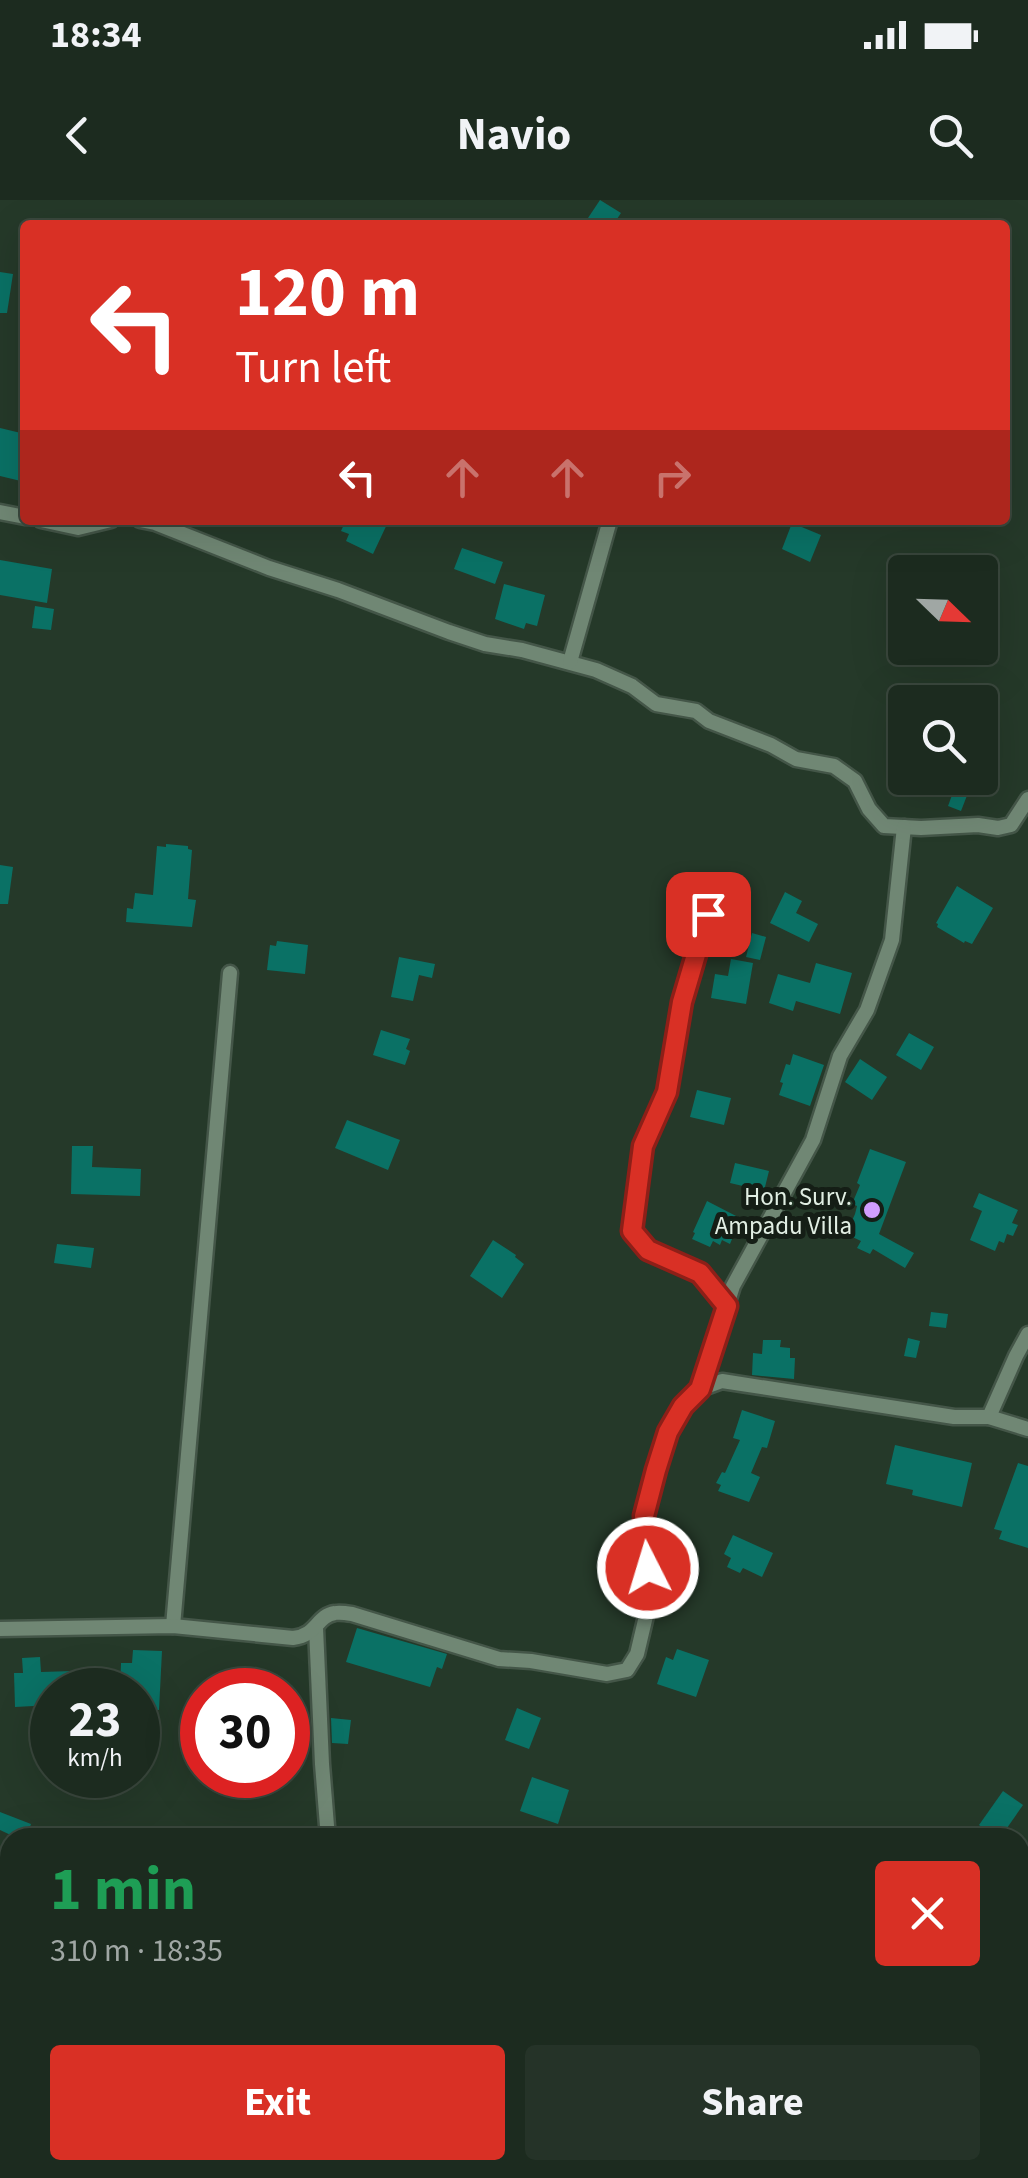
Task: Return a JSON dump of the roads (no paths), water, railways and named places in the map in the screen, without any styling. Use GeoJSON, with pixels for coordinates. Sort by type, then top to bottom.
{"type":"FeatureCollection","features":[{"type":"Feature","properties":{"kind":"street"},"geometry":{"type":"LineString","coordinates":[[64,525],[90,525]]}},
{"type":"Feature","properties":{"kind":"street"},"geometry":{"type":"LineString","coordinates":[[160,525],[449,632],[570,662],[632,686],[656,704],[696,711],[709,721],[796,759],[834,766],[855,782],[884,826],[1011,826],[1028,798]]}},
{"type":"Feature","properties":{"kind":"street"},"geometry":{"type":"LineString","coordinates":[[570,662],[609,525]]}},
{"type":"Feature","properties":{"kind":"street"},"geometry":{"type":"LineString","coordinates":[[700,1389],[733,1286],[813,1140],[840,1056],[866,1010],[892,940],[904,827]]}},
{"type":"Feature","properties":{"kind":"street"},"geometry":{"type":"LineString","coordinates":[[708,914],[682,1002],[667,1092],[643,1146],[632,1231],[648,1250],[700,1273],[727,1306]]}},
{"type":"Feature","properties":{"kind":"street"},"geometry":{"type":"LineString","coordinates":[[173,1626],[230,972]]}},
{"type":"Feature","properties":{"kind":"street"},"geometry":{"type":"LineString","coordinates":[[989,1417],[1028,1334]]}},
{"type":"Feature","properties":{"kind":"street"},"geometry":{"type":"LineString","coordinates":[[0,1629],[173,1626],[293,1638],[306,1636],[333,1613],[352,1614],[499,1659],[607,1674],[626,1670],[638,1654],[650,1599],[644,1516],[668,1432],[683,1406],[700,1389],[722,1381],[954,1417],[989,1417],[1028,1429]]}},
{"type":"Feature","properties":{"kind":"street"},"geometry":{"type":"LineString","coordinates":[[316,1628],[327,1828]]}},
{"type":"Feature","properties":{"kind":"place","name":"Hon. Surv. Ampadu Villa"},"geometry":{"type":"Point","coordinates":[872,1210]}}]}
